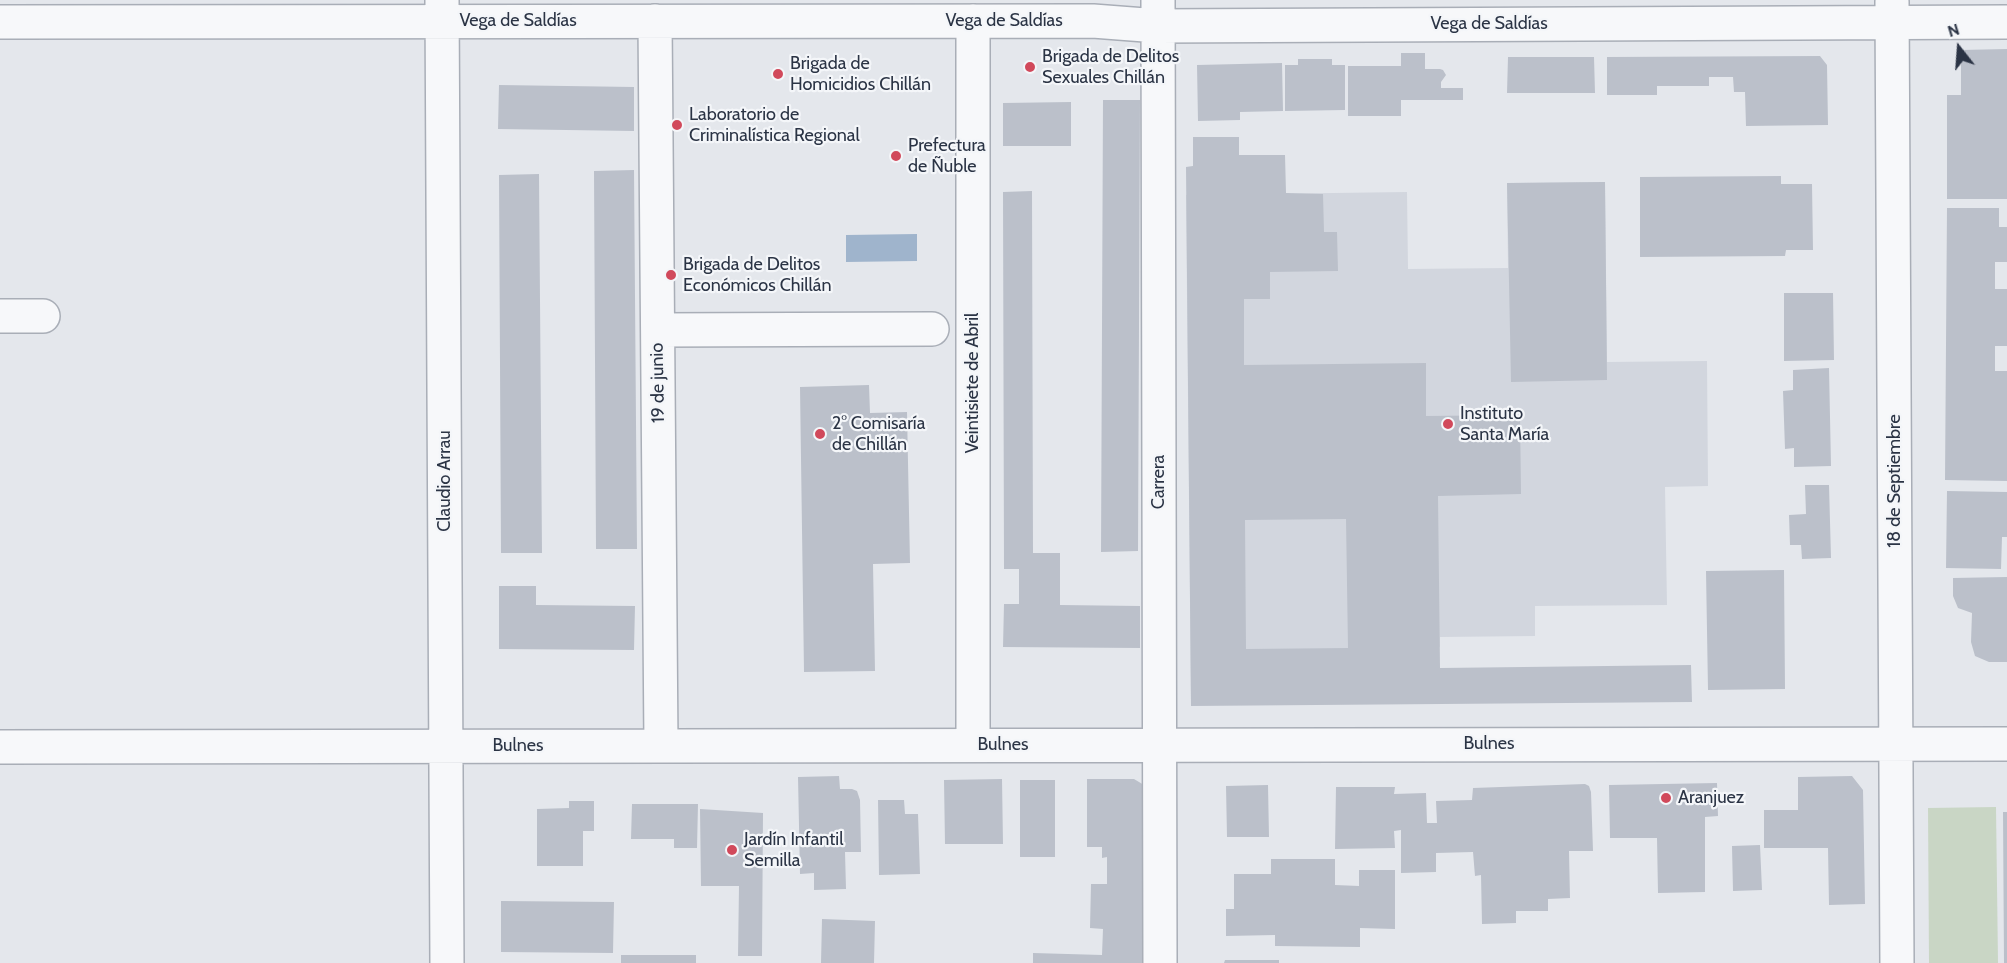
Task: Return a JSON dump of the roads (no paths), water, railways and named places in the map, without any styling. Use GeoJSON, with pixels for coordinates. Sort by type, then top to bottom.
{"type":"FeatureCollection","features":[{"type":"Feature","properties":{"kind":"street","name":"Vega de Saldías"},"geometry":{"type":"LineString","coordinates":[[0,22],[442,11],[655,21],[824,10],[973,21],[1113,21],[1158,13],[1892,11],[2007,22]]}},
{"type":"Feature","properties":{"kind":"street","name":"Claudio Arrau"},"geometry":{"type":"LineString","coordinates":[[442,11],[447,963]]}},
{"type":"Feature","properties":{"kind":"street","name":"18 de Septiembre"},"geometry":{"type":"LineString","coordinates":[[1892,11],[1897,963]]}},
{"type":"Feature","properties":{"kind":"street","name":"Carrera"},"geometry":{"type":"LineString","coordinates":[[1158,13],[1160,963]]}},
{"type":"Feature","properties":{"kind":"street","name":"19 de junio"},"geometry":{"type":"LineString","coordinates":[[655,21],[661,745]]}},
{"type":"Feature","properties":{"kind":"street","name":"Veintisiete de Abril"},"geometry":{"type":"LineString","coordinates":[[973,21],[973,745]]}},
{"type":"Feature","properties":{"kind":"street"},"geometry":{"type":"LineString","coordinates":[[0,316],[42,316]]}},
{"type":"Feature","properties":{"kind":"street"},"geometry":{"type":"LineString","coordinates":[[657,330],[932,329]]}},
{"type":"Feature","properties":{"kind":"street","name":"Bulnes"},"geometry":{"type":"LineString","coordinates":[[0,747],[2007,744]]}},
{"type":"Feature","properties":{"kind":"water"},"geometry":{"type":"Polygon","coordinates":[[[917,234],[917,261],[846,262],[846,235],[917,234]]]}},
{"type":"Feature","properties":{"kind":"place","name":"Brigada de Delitos Sexuales Chillán"},"geometry":{"type":"Point","coordinates":[1030,67]}},
{"type":"Feature","properties":{"kind":"place","name":"Brigada de Homicidios Chillán"},"geometry":{"type":"Point","coordinates":[778,74]}},
{"type":"Feature","properties":{"kind":"place","name":"Laboratorio de Criminalística Regional"},"geometry":{"type":"Point","coordinates":[677,125]}},
{"type":"Feature","properties":{"kind":"place","name":"Prefectura de Ñuble"},"geometry":{"type":"Point","coordinates":[896,156]}},
{"type":"Feature","properties":{"kind":"place","name":"Brigada de Delitos Económicos Chillán"},"geometry":{"type":"Point","coordinates":[671,275]}},
{"type":"Feature","properties":{"kind":"place","name":"Instituto Santa María"},"geometry":{"type":"Point","coordinates":[1448,424]}},
{"type":"Feature","properties":{"kind":"place","name":"2° Comisaría de Chillán"},"geometry":{"type":"Point","coordinates":[820,434]}},
{"type":"Feature","properties":{"kind":"place","name":"Aranjuez"},"geometry":{"type":"Point","coordinates":[1666,798]}},
{"type":"Feature","properties":{"kind":"place","name":"Jardín Infantil Semilla"},"geometry":{"type":"Point","coordinates":[732,850]}}]}
